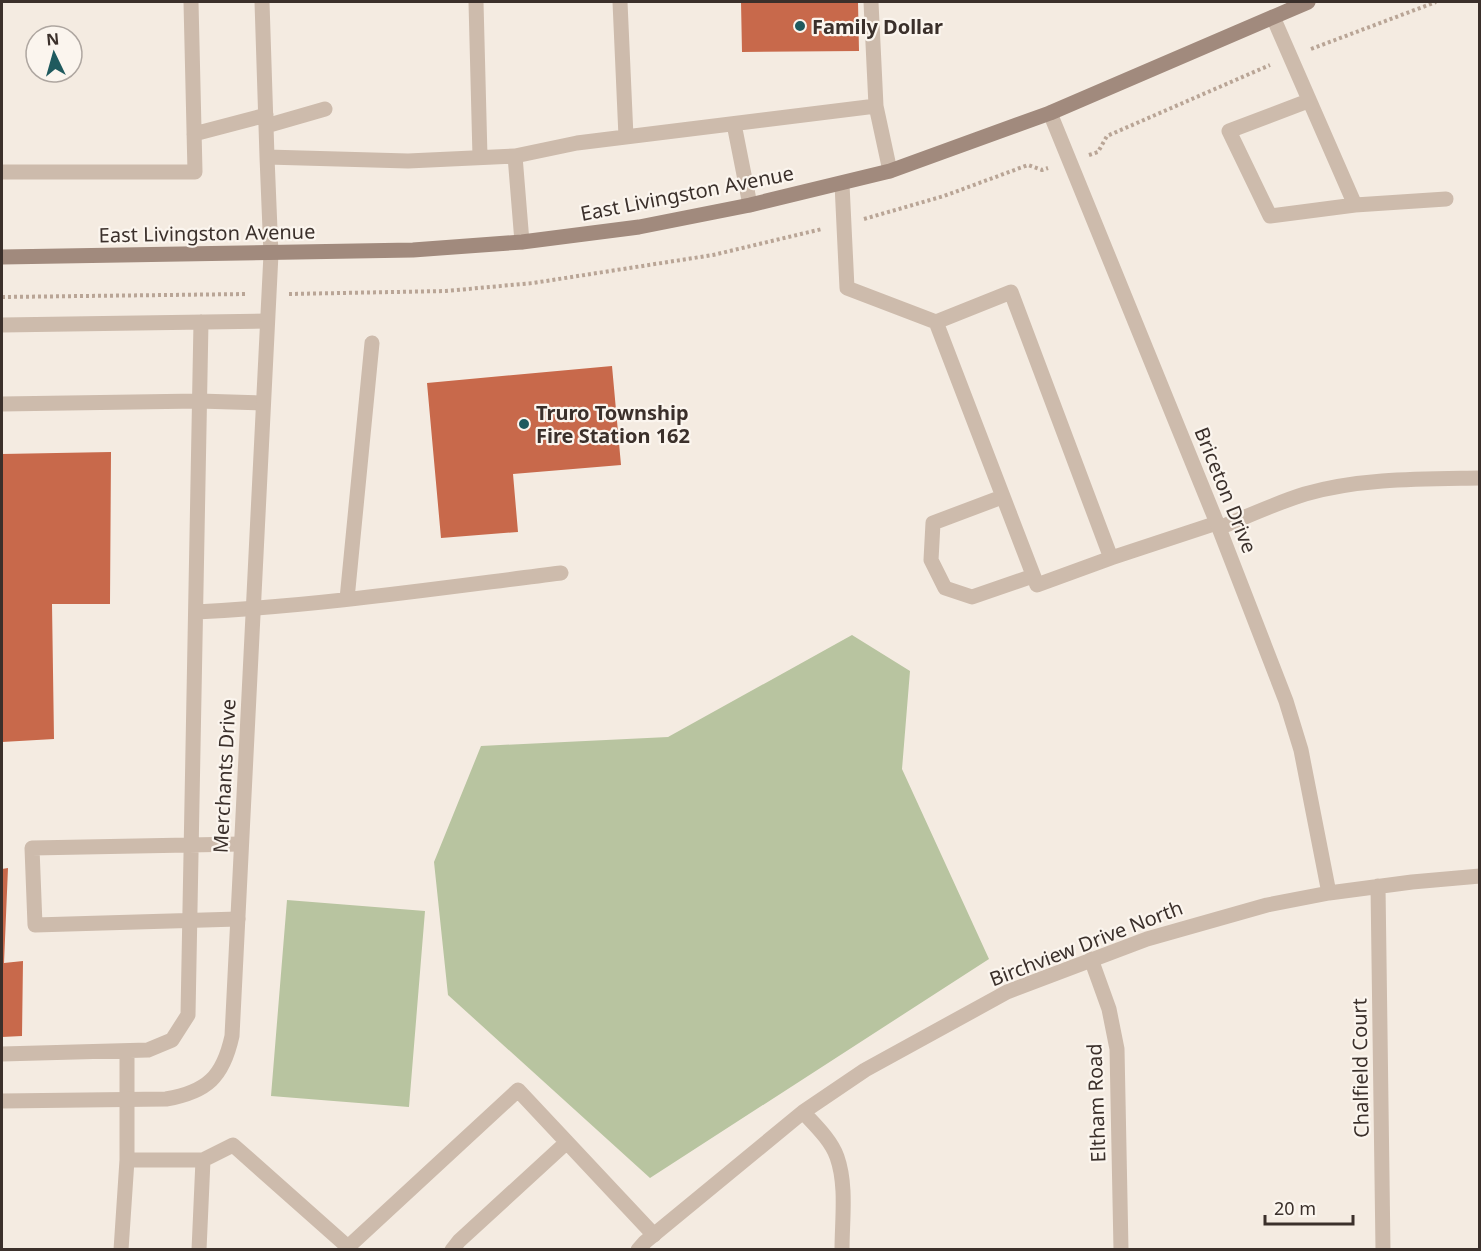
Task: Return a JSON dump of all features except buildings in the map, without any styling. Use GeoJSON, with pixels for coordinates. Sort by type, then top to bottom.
{"type":"FeatureCollection","features":[{"type":"Feature","properties":{"kind":"main road","name":"East Livingston Avenue"},"geometry":{"type":"LineString","coordinates":[[2,257],[413,250],[522,242],[639,227],[750,205],[890,171],[1050,113],[1273,17],[1290,5],[1308,2]]}},
{"type":"Feature","properties":{"kind":"street"},"geometry":{"type":"LineString","coordinates":[[2,172],[195,172],[191,2]]}},
{"type":"Feature","properties":{"kind":"street","name":"Merchants Drive"},"geometry":{"type":"LineString","coordinates":[[2,1101],[166,1099],[185,1096],[198,1091],[213,1080],[222,1068],[229,1052],[232,1036],[242,844],[270,254],[261,2]]}},
{"type":"Feature","properties":{"kind":"street"},"geometry":{"type":"LineString","coordinates":[[476,2],[480,157]]}},
{"type":"Feature","properties":{"kind":"street"},"geometry":{"type":"LineString","coordinates":[[620,2],[626,138]]}},
{"type":"Feature","properties":{"kind":"street"},"geometry":{"type":"LineString","coordinates":[[871,2],[876,106],[890,171]]}},
{"type":"Feature","properties":{"kind":"street"},"geometry":{"type":"LineString","coordinates":[[1273,17],[1355,205]]}},
{"type":"Feature","properties":{"kind":"street"},"geometry":{"type":"LineString","coordinates":[[1308,101],[1229,131],[1270,216],[1355,205],[1446,199]]}},
{"type":"Feature","properties":{"kind":"street"},"geometry":{"type":"LineString","coordinates":[[267,157],[408,161],[515,156],[577,143],[876,106]]}},
{"type":"Feature","properties":{"kind":"street"},"geometry":{"type":"LineString","coordinates":[[194,134],[325,108]]}},
{"type":"Feature","properties":{"kind":"street","name":"Briceton Drive"},"geometry":{"type":"LineString","coordinates":[[1050,113],[1218,525],[1286,701],[1301,750],[1329,893]]}},
{"type":"Feature","properties":{"kind":"street"},"geometry":{"type":"LineString","coordinates":[[734,124],[750,205]]}},
{"type":"Feature","properties":{"kind":"street"},"geometry":{"type":"LineString","coordinates":[[515,156],[522,242]]}},
{"type":"Feature","properties":{"kind":"street"},"geometry":{"type":"LineString","coordinates":[[842,184],[847,288],[936,322],[1011,292],[1111,558]]}},
{"type":"Feature","properties":{"kind":"street"},"geometry":{"type":"LineString","coordinates":[[2,325],[267,321]]}},
{"type":"Feature","properties":{"kind":"street"},"geometry":{"type":"LineString","coordinates":[[2,1054],[148,1050],[172,1040],[188,1015],[201,322]]}},
{"type":"Feature","properties":{"kind":"street"},"geometry":{"type":"LineString","coordinates":[[936,322],[1037,585],[1111,558],[1218,525],[1306,494],[1352,485],[1403,479],[1479,478]]}},
{"type":"Feature","properties":{"kind":"street"},"geometry":{"type":"LineString","coordinates":[[347,599],[372,343]]}},
{"type":"Feature","properties":{"kind":"street"},"geometry":{"type":"LineString","coordinates":[[2,404],[199,401],[263,403]]}},
{"type":"Feature","properties":{"kind":"street"},"geometry":{"type":"LineString","coordinates":[[1002,497],[933,523],[932,560],[945,588],[972,597],[1033,576]]}},
{"type":"Feature","properties":{"kind":"street"},"geometry":{"type":"LineString","coordinates":[[196,612],[253,609],[347,599],[561,573]]}},
{"type":"Feature","properties":{"kind":"street"},"geometry":{"type":"LineString","coordinates":[[238,918],[34,925],[32,848],[242,844]]}},
{"type":"Feature","properties":{"kind":"street","name":"Birchview Drive North"},"geometry":{"type":"LineString","coordinates":[[638,1250],[803,1112],[865,1070],[1007,992],[1091,959],[1206,921],[1267,905],[1378,886],[1479,876]]}},
{"type":"Feature","properties":{"kind":"street","name":"Chalfield Court"},"geometry":{"type":"LineString","coordinates":[[1378,886],[1383,1250]]}},
{"type":"Feature","properties":{"kind":"street","name":"Eltham Road"},"geometry":{"type":"LineString","coordinates":[[1091,959],[1109,1009],[1118,1049],[1121,1250]]}},
{"type":"Feature","properties":{"kind":"street"},"geometry":{"type":"LineString","coordinates":[[121,1250],[127,1160],[127,1052]]}},
{"type":"Feature","properties":{"kind":"street"},"geometry":{"type":"LineString","coordinates":[[127,1160],[203,1160],[233,1145],[347,1248],[518,1090],[654,1235]]}},
{"type":"Feature","properties":{"kind":"street"},"geometry":{"type":"LineString","coordinates":[[803,1112],[826,1139],[836,1155],[842,1176],[842,1250]]}},
{"type":"Feature","properties":{"kind":"street"},"geometry":{"type":"LineString","coordinates":[[452,1250],[567,1142]]}},
{"type":"Feature","properties":{"kind":"street"},"geometry":{"type":"LineString","coordinates":[[199,1250],[203,1160]]}},
{"type":"Feature","properties":{"kind":"green space"},"geometry":{"type":"Polygon","coordinates":[[[852,635],[910,671],[902,769],[989,959],[650,1178],[448,995],[434,862],[481,746],[668,737],[852,635]]]}},
{"type":"Feature","properties":{"kind":"green space"},"geometry":{"type":"Polygon","coordinates":[[[287,900],[425,911],[409,1107],[271,1096],[287,900]]]}},
{"type":"Feature","properties":{"kind":"place","name":"Family Dollar"},"geometry":{"type":"Point","coordinates":[800,26]}},
{"type":"Feature","properties":{"kind":"place","name":"Truro Township Fire Station 162"},"geometry":{"type":"Point","coordinates":[524,424]}}]}
